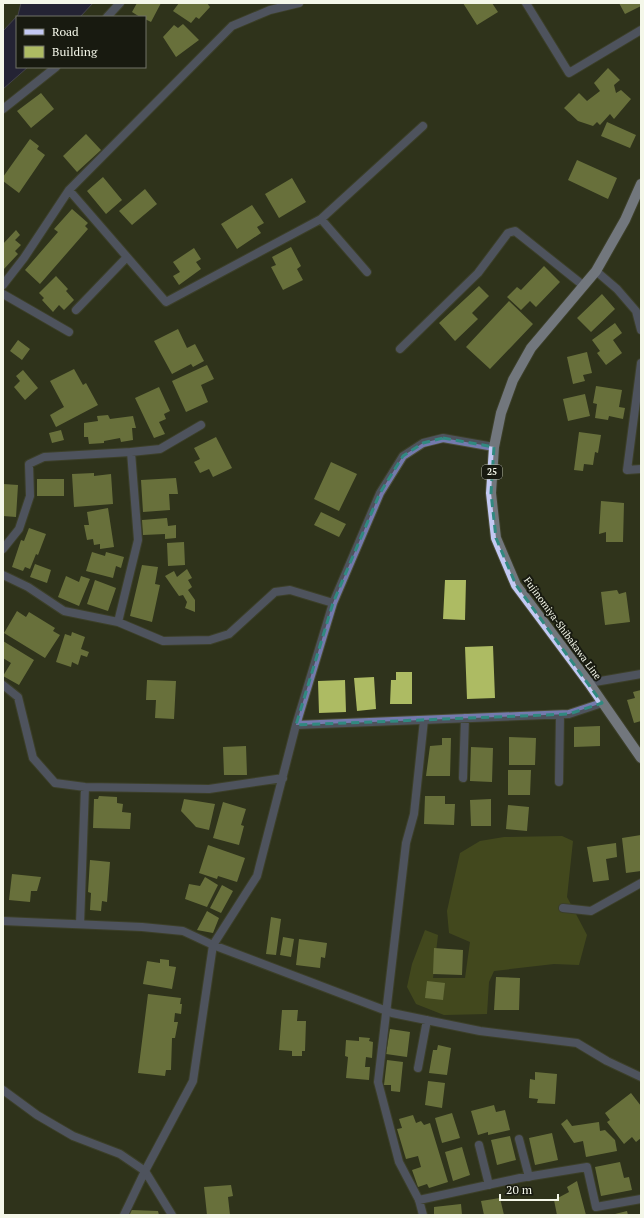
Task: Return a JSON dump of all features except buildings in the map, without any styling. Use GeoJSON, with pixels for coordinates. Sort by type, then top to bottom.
{"type":"FeatureCollection","features":[{"type":"Feature","properties":{"kind":"main road","name":"Fujinomiya-Shibakawa Line"},"geometry":{"type":"LineString","coordinates":[[641,184],[625,220],[596,272],[531,348],[513,380],[501,413],[494,447],[491,493],[496,538],[516,585],[589,683],[641,758]]}},
{"type":"Feature","properties":{"kind":"street"},"geometry":{"type":"LineString","coordinates":[[108,16],[120,3]]}},
{"type":"Feature","properties":{"kind":"street"},"geometry":{"type":"LineString","coordinates":[[3,285],[24,258],[69,190],[232,26],[270,10],[299,3]]}},
{"type":"Feature","properties":{"kind":"street"},"geometry":{"type":"LineString","coordinates":[[526,3],[569,72],[641,30]]}},
{"type":"Feature","properties":{"kind":"street"},"geometry":{"type":"LineString","coordinates":[[3,109],[55,68]]}},
{"type":"Feature","properties":{"kind":"street"},"geometry":{"type":"LineString","coordinates":[[69,190],[166,302],[321,219],[423,126]]}},
{"type":"Feature","properties":{"kind":"street"},"geometry":{"type":"LineString","coordinates":[[321,219],[367,272]]}},
{"type":"Feature","properties":{"kind":"street"},"geometry":{"type":"LineString","coordinates":[[400,349],[478,273],[508,233],[515,231],[584,286]]}},
{"type":"Feature","properties":{"kind":"street"},"geometry":{"type":"LineString","coordinates":[[76,310],[127,257]]}},
{"type":"Feature","properties":{"kind":"street"},"geometry":{"type":"LineString","coordinates":[[596,272],[617,289],[636,311],[641,330]]}},
{"type":"Feature","properties":{"kind":"street"},"geometry":{"type":"LineString","coordinates":[[3,294],[69,332]]}},
{"type":"Feature","properties":{"kind":"street"},"geometry":{"type":"LineString","coordinates":[[641,363],[627,470],[641,469]]}},
{"type":"Feature","properties":{"kind":"street"},"geometry":{"type":"LineString","coordinates":[[3,550],[19,529],[30,496],[29,464],[44,457],[160,449],[201,425]]}},
{"type":"Feature","properties":{"kind":"street"},"geometry":{"type":"LineString","coordinates":[[124,1215],[145,1171],[193,1081],[213,945],[257,876],[296,725],[333,603],[380,493],[403,456],[423,443],[442,438],[494,447]]}},
{"type":"Feature","properties":{"kind":"street"},"geometry":{"type":"LineString","coordinates":[[118,622],[138,540],[131,452]]}},
{"type":"Feature","properties":{"kind":"street"},"geometry":{"type":"LineString","coordinates":[[3,575],[28,587],[64,611],[118,622],[163,641],[210,640],[229,634],[275,592],[290,590],[333,603]]}},
{"type":"Feature","properties":{"kind":"street"},"geometry":{"type":"LineString","coordinates":[[589,683],[641,674]]}},
{"type":"Feature","properties":{"kind":"street"},"geometry":{"type":"LineString","coordinates":[[3,685],[18,697],[33,758],[55,783],[84,787],[209,789],[283,778]]}},
{"type":"Feature","properties":{"kind":"street"},"geometry":{"type":"LineString","coordinates":[[296,725],[560,715],[569,714],[602,703]]}},
{"type":"Feature","properties":{"kind":"street"},"geometry":{"type":"LineString","coordinates":[[559,782],[560,715]]}},
{"type":"Feature","properties":{"kind":"street"},"geometry":{"type":"LineString","coordinates":[[463,778],[465,718]]}},
{"type":"Feature","properties":{"kind":"street"},"geometry":{"type":"LineString","coordinates":[[423,1215],[419,1200],[399,1162],[378,1082],[385,1011],[406,843],[414,814],[424,720]]}},
{"type":"Feature","properties":{"kind":"street"},"geometry":{"type":"LineString","coordinates":[[80,924],[84,787]]}},
{"type":"Feature","properties":{"kind":"street"},"geometry":{"type":"LineString","coordinates":[[563,908],[591,911],[641,883]]}},
{"type":"Feature","properties":{"kind":"street"},"geometry":{"type":"LineString","coordinates":[[3,921],[80,924],[183,931],[213,945],[385,1011],[480,1031],[577,1043],[607,1061],[641,1077]]}},
{"type":"Feature","properties":{"kind":"street"},"geometry":{"type":"LineString","coordinates":[[418,1068],[427,1020]]}},
{"type":"Feature","properties":{"kind":"street"},"geometry":{"type":"LineString","coordinates":[[3,1090],[37,1115],[73,1136],[120,1154],[145,1171],[172,1215]]}},
{"type":"Feature","properties":{"kind":"street"},"geometry":{"type":"LineString","coordinates":[[519,1139],[529,1177]]}},
{"type":"Feature","properties":{"kind":"street"},"geometry":{"type":"LineString","coordinates":[[479,1145],[490,1185]]}},
{"type":"Feature","properties":{"kind":"street"},"geometry":{"type":"LineString","coordinates":[[419,1200],[529,1177],[587,1167],[596,1207],[641,1200]]}},
{"type":"Feature","properties":{"kind":"highlighted area"},"geometry":{"type":"Polygon","coordinates":[[[443,438],[494,447],[491,493],[496,538],[516,585],[602,703],[569,714],[296,725],[333,603],[380,493],[403,456],[423,443],[443,438]]]}},
{"type":"Feature","properties":{"kind":"green space"},"geometry":{"type":"Polygon","coordinates":[[[562,836],[573,841],[567,897],[587,935],[579,965],[554,964],[494,971],[489,982],[487,1014],[444,1015],[416,1004],[407,987],[412,964],[425,930],[438,935],[433,978],[465,978],[470,942],[449,933],[447,911],[460,853],[480,841],[504,837],[562,836]]]}},
{"type":"Feature","properties":{"kind":"shaded area"},"geometry":{"type":"Polygon","coordinates":[[[21,3],[93,3],[81,16],[17,16],[21,3]]]}},
{"type":"Feature","properties":{"kind":"shaded area"},"geometry":{"type":"Polygon","coordinates":[[[16,17],[16,68],[27,68],[3,89],[3,31],[16,17]]]}}]}
